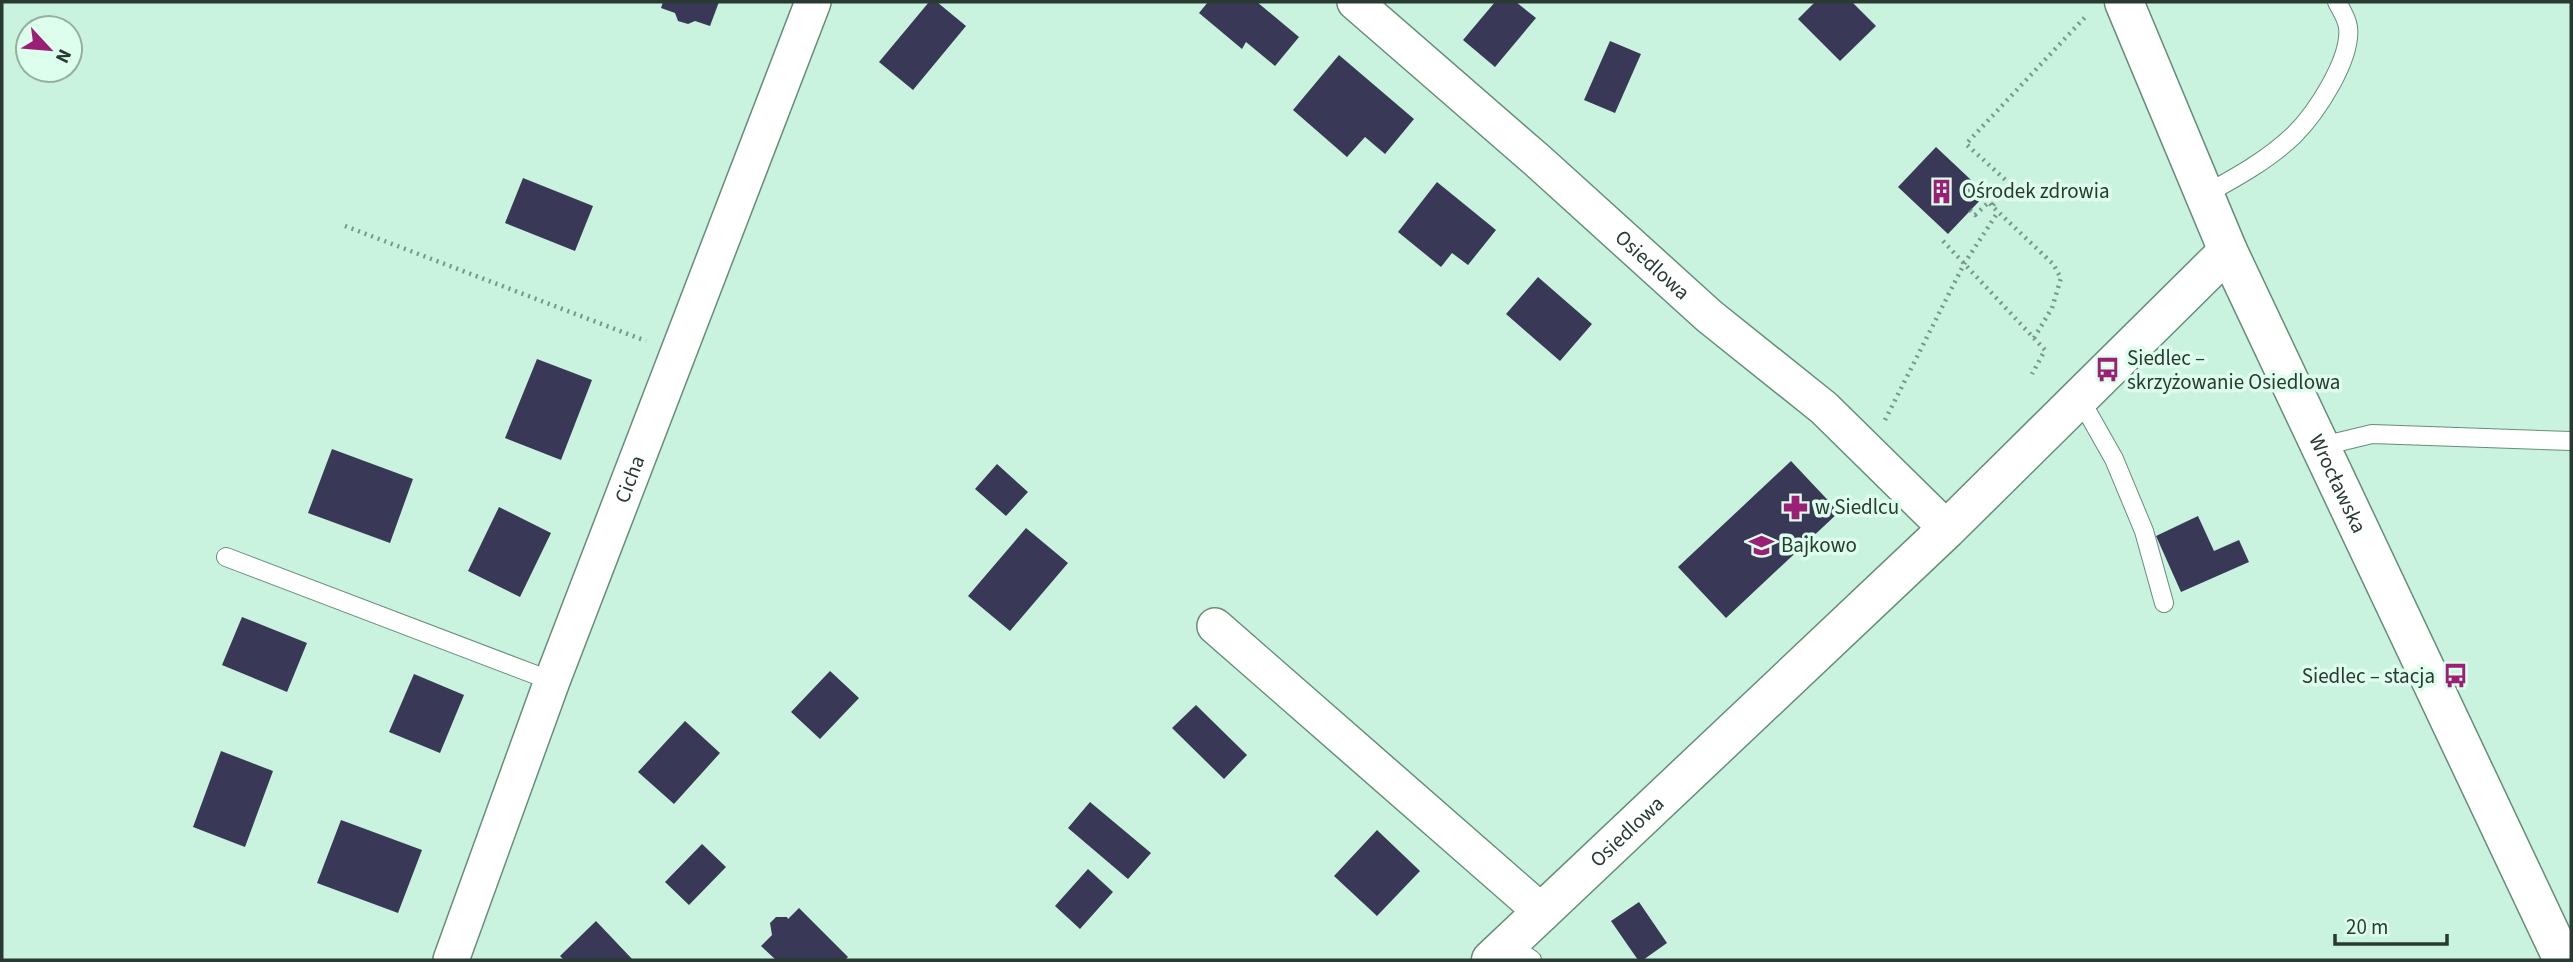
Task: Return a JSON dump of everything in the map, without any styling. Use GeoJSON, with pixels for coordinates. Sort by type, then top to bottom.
{"type":"FeatureCollection","features":[{"type":"Feature","properties":{"kind":"street","name":"Cicha"},"geometry":{"type":"LineString","coordinates":[[451,960],[552,681],[813,2]]}},
{"type":"Feature","properties":{"kind":"street","name":"Osiedlowa"},"geometry":{"type":"LineString","coordinates":[[1355,2],[1538,161],[1709,316],[1824,408],[1947,529]]}},
{"type":"Feature","properties":{"kind":"street","name":"Wrocławska"},"geometry":{"type":"LineString","coordinates":[[2107,7],[2204,195],[2318,447],[2471,762],[2563,960]]}},
{"type":"Feature","properties":{"kind":"street","name":"Osiedlowa"},"geometry":{"type":"LineString","coordinates":[[1510,955],[1543,913],[1947,529],[2228,251]]}},
{"type":"Feature","properties":{"kind":"street"},"geometry":{"type":"LineString","coordinates":[[1215,626],[1543,913]]}},
{"type":"Feature","properties":{"kind":"lane"},"geometry":{"type":"LineString","coordinates":[[2204,195],[2247,171],[2294,135],[2322,98],[2343,60],[2348,26],[2337,2]]}},
{"type":"Feature","properties":{"kind":"lane"},"geometry":{"type":"LineString","coordinates":[[2080,399],[2114,459],[2144,531],[2164,603]]}},
{"type":"Feature","properties":{"kind":"lane"},"geometry":{"type":"LineString","coordinates":[[2318,447],[2372,434],[2571,441]]}},
{"type":"Feature","properties":{"kind":"lane"},"geometry":{"type":"LineString","coordinates":[[226,557],[552,681]]}},
{"type":"Feature","properties":{"kind":"path"},"geometry":{"type":"LineString","coordinates":[[1992,206],[2011,185],[1966,144],[2107,7]]}},
{"type":"Feature","properties":{"kind":"path"},"geometry":{"type":"LineString","coordinates":[[1970,210],[1975,215],[1989,202],[2053,264],[2061,278],[2052,307],[2034,338]]}},
{"type":"Feature","properties":{"kind":"path"},"geometry":{"type":"LineString","coordinates":[[1869,452],[1964,264],[1998,212]]}},
{"type":"Feature","properties":{"kind":"path"},"geometry":{"type":"LineString","coordinates":[[345,226],[679,353]]}},
{"type":"Feature","properties":{"kind":"path"},"geometry":{"type":"LineString","coordinates":[[1943,241],[2045,350],[2032,374]]}},
{"type":"Feature","properties":{"kind":"building"},"geometry":{"type":"Polygon","coordinates":[[[663,2],[719,2],[710,26],[695,21],[688,24],[678,21],[675,13],[661,8],[663,2]]]}},
{"type":"Feature","properties":{"kind":"building"},"geometry":{"type":"Polygon","coordinates":[[[929,2],[937,2],[966,26],[913,90],[879,62],[929,2]]]}},
{"type":"Feature","properties":{"kind":"building"},"geometry":{"type":"Polygon","coordinates":[[[1208,2],[1257,2],[1299,37],[1275,66],[1246,42],[1242,49],[1199,13],[1208,2]]]}},
{"type":"Feature","properties":{"kind":"building"},"geometry":{"type":"Polygon","coordinates":[[[1495,2],[1516,2],[1536,18],[1495,67],[1463,40],[1495,2]]]}},
{"type":"Feature","properties":{"kind":"building"},"geometry":{"type":"Polygon","coordinates":[[[1815,2],[1852,2],[1876,26],[1840,61],[1798,19],[1815,2]]]}},
{"type":"Feature","properties":{"kind":"building"},"geometry":{"type":"Polygon","coordinates":[[[1610,41],[1641,54],[1615,113],[1584,100],[1610,41]]]}},
{"type":"Feature","properties":{"kind":"building"},"geometry":{"type":"Polygon","coordinates":[[[1339,55],[1414,119],[1385,154],[1365,137],[1347,157],[1293,110],[1339,55]]]}},
{"type":"Feature","properties":{"kind":"building","name":"Ośrodek zdrowia"},"geometry":{"type":"Polygon","coordinates":[[[1936,147],[1986,194],[1948,234],[1898,187],[1936,147]]]}},
{"type":"Feature","properties":{"kind":"building"},"geometry":{"type":"Polygon","coordinates":[[[523,178],[593,206],[575,251],[505,223],[523,178]]]}},
{"type":"Feature","properties":{"kind":"building"},"geometry":{"type":"Polygon","coordinates":[[[1437,182],[1496,230],[1468,265],[1452,253],[1441,267],[1398,232],[1437,182]]]}},
{"type":"Feature","properties":{"kind":"building"},"geometry":{"type":"Polygon","coordinates":[[[1538,277],[1592,324],[1560,361],[1506,314],[1538,277]]]}},
{"type":"Feature","properties":{"kind":"building"},"geometry":{"type":"Polygon","coordinates":[[[537,359],[592,380],[561,460],[505,438],[537,359]]]}},
{"type":"Feature","properties":{"kind":"building"},"geometry":{"type":"Polygon","coordinates":[[[332,449],[413,479],[390,543],[308,513],[332,449]]]}},
{"type":"Feature","properties":{"kind":"building"},"geometry":{"type":"Polygon","coordinates":[[[1791,461],[1839,512],[1726,618],[1678,567],[1791,461]]]}},
{"type":"Feature","properties":{"kind":"building"},"geometry":{"type":"Polygon","coordinates":[[[997,464],[1028,492],[1006,516],[975,489],[997,464]]]}},
{"type":"Feature","properties":{"kind":"building"},"geometry":{"type":"Polygon","coordinates":[[[499,507],[551,533],[520,597],[468,571],[499,507]]]}},
{"type":"Feature","properties":{"kind":"building"},"geometry":{"type":"Polygon","coordinates":[[[2198,516],[2214,551],[2239,540],[2249,562],[2181,592],[2156,536],[2198,516]]]}},
{"type":"Feature","properties":{"kind":"building"},"geometry":{"type":"Polygon","coordinates":[[[1026,528],[1068,563],[1010,631],[968,596],[1026,528]]]}},
{"type":"Feature","properties":{"kind":"building"},"geometry":{"type":"Polygon","coordinates":[[[242,617],[307,643],[287,692],[222,665],[242,617]]]}},
{"type":"Feature","properties":{"kind":"building"},"geometry":{"type":"Polygon","coordinates":[[[830,671],[859,698],[820,739],[791,712],[830,671]]]}},
{"type":"Feature","properties":{"kind":"building"},"geometry":{"type":"Polygon","coordinates":[[[414,674],[464,695],[440,753],[389,732],[414,674]]]}},
{"type":"Feature","properties":{"kind":"building"},"geometry":{"type":"Polygon","coordinates":[[[1196,705],[1247,755],[1224,779],[1172,728],[1196,705]]]}},
{"type":"Feature","properties":{"kind":"building"},"geometry":{"type":"Polygon","coordinates":[[[685,721],[720,753],[674,804],[638,772],[685,721]]]}},
{"type":"Feature","properties":{"kind":"building"},"geometry":{"type":"Polygon","coordinates":[[[221,751],[273,771],[245,847],[193,827],[221,751]]]}},
{"type":"Feature","properties":{"kind":"building"},"geometry":{"type":"Polygon","coordinates":[[[1090,802],[1151,853],[1128,879],[1068,828],[1090,802]]]}},
{"type":"Feature","properties":{"kind":"building"},"geometry":{"type":"Polygon","coordinates":[[[341,820],[422,850],[398,913],[317,883],[341,820]]]}},
{"type":"Feature","properties":{"kind":"building"},"geometry":{"type":"Polygon","coordinates":[[[1377,830],[1420,871],[1377,916],[1334,876],[1377,830]]]}},
{"type":"Feature","properties":{"kind":"building"},"geometry":{"type":"Polygon","coordinates":[[[702,844],[726,867],[689,905],[665,882],[702,844]]]}},
{"type":"Feature","properties":{"kind":"building"},"geometry":{"type":"Polygon","coordinates":[[[1088,869],[1113,892],[1080,929],[1055,906],[1088,869]]]}},
{"type":"Feature","properties":{"kind":"building"},"geometry":{"type":"Polygon","coordinates":[[[1639,902],[1667,943],[1643,960],[1638,960],[1611,921],[1639,902]]]}},
{"type":"Feature","properties":{"kind":"building"},"geometry":{"type":"Polygon","coordinates":[[[799,908],[848,957],[845,960],[776,960],[761,946],[772,935],[770,923],[776,917],[788,919],[799,908]]]}},
{"type":"Feature","properties":{"kind":"building"},"geometry":{"type":"Polygon","coordinates":[[[596,921],[633,960],[564,960],[560,956],[596,921]]]}},
{"type":"Feature","properties":{"kind":"place","name":"Ośrodek zdrowia"},"geometry":{"type":"Point","coordinates":[1942,191]}},
{"type":"Feature","properties":{"kind":"place","name":"Siedlec – skrzyżowanie Osiedlowa"},"geometry":{"type":"Point","coordinates":[2107,370]}},
{"type":"Feature","properties":{"kind":"place","name":"w Siedlcu"},"geometry":{"type":"Point","coordinates":[1795,507]}},
{"type":"Feature","properties":{"kind":"place","name":"Bajkowo"},"geometry":{"type":"Point","coordinates":[1761,545]}},
{"type":"Feature","properties":{"kind":"place","name":"Siedlec – stacja"},"geometry":{"type":"Point","coordinates":[2455,676]}}]}
